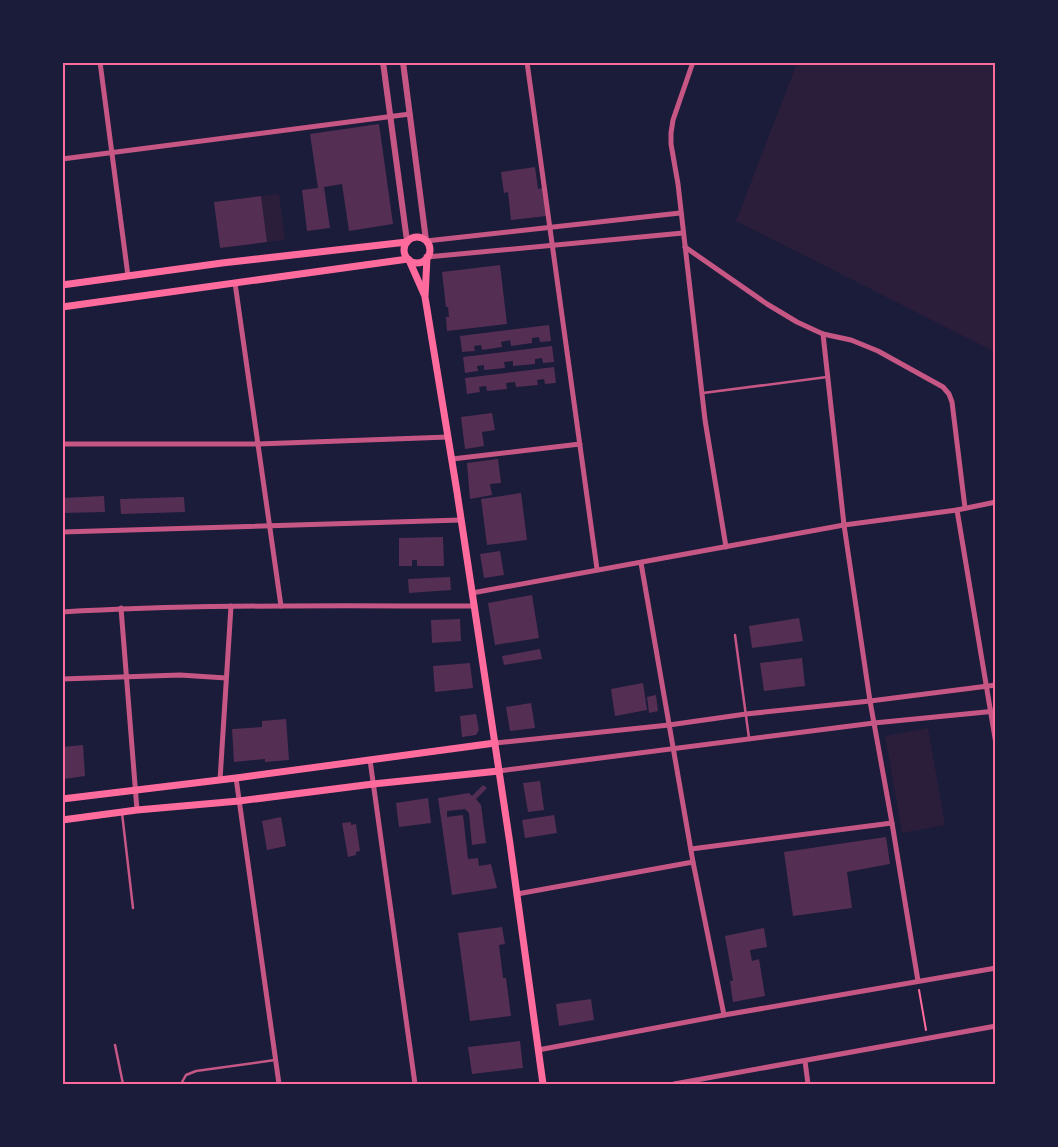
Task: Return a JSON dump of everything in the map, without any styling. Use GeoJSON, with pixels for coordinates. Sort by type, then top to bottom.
{"type":"FeatureCollection","features":[{"type":"Feature","properties":{"kind":"main road"},"geometry":{"type":"LineString","coordinates":[[62,285],[407,242],[416,237],[426,240],[430,250],[427,257],[425,297],[452,459],[495,743],[543,1084]]}},
{"type":"Feature","properties":{"kind":"main road"},"geometry":{"type":"LineString","coordinates":[[407,242],[404,251],[425,297]]}},
{"type":"Feature","properties":{"kind":"main road"},"geometry":{"type":"LineString","coordinates":[[62,306],[408,260],[416,263],[427,257]]}},
{"type":"Feature","properties":{"kind":"main road"},"geometry":{"type":"LineString","coordinates":[[62,799],[495,743]]}},
{"type":"Feature","properties":{"kind":"main road"},"geometry":{"type":"LineString","coordinates":[[62,820],[137,810],[239,801],[373,784],[499,771]]}},
{"type":"Feature","properties":{"kind":"street"},"geometry":{"type":"LineString","coordinates":[[100,62],[128,276]]}},
{"type":"Feature","properties":{"kind":"street"},"geometry":{"type":"LineString","coordinates":[[383,62],[407,242]]}},
{"type":"Feature","properties":{"kind":"street"},"geometry":{"type":"LineString","coordinates":[[403,62],[426,240],[680,213]]}},
{"type":"Feature","properties":{"kind":"street"},"geometry":{"type":"LineString","coordinates":[[526,62],[597,569]]}},
{"type":"Feature","properties":{"kind":"street"},"geometry":{"type":"LineString","coordinates":[[693,62],[670,132],[702,393],[726,547]]}},
{"type":"Feature","properties":{"kind":"street"},"geometry":{"type":"LineString","coordinates":[[62,159],[410,114]]}},
{"type":"Feature","properties":{"kind":"street"},"geometry":{"type":"LineString","coordinates":[[427,257],[683,233]]}},
{"type":"Feature","properties":{"kind":"street"},"geometry":{"type":"LineString","coordinates":[[685,247],[767,304],[797,322],[824,334],[851,340],[878,351],[943,387],[950,397],[953,407],[965,508]]}},
{"type":"Feature","properties":{"kind":"street"},"geometry":{"type":"LineString","coordinates":[[235,283],[281,606]]}},
{"type":"Feature","properties":{"kind":"street"},"geometry":{"type":"LineString","coordinates":[[824,334],[844,525],[870,701],[918,981]]}},
{"type":"Feature","properties":{"kind":"street"},"geometry":{"type":"LineString","coordinates":[[62,444],[258,444],[448,437]]}},
{"type":"Feature","properties":{"kind":"street"},"geometry":{"type":"LineString","coordinates":[[452,459],[580,444]]}},
{"type":"Feature","properties":{"kind":"street"},"geometry":{"type":"LineString","coordinates":[[472,593],[844,525],[957,510],[996,502]]}},
{"type":"Feature","properties":{"kind":"street"},"geometry":{"type":"LineString","coordinates":[[957,510],[986,686],[993,711],[996,744]]}},
{"type":"Feature","properties":{"kind":"street"},"geometry":{"type":"LineString","coordinates":[[62,532],[461,520]]}},
{"type":"Feature","properties":{"kind":"street"},"geometry":{"type":"LineString","coordinates":[[641,563],[691,849],[724,1015]]}},
{"type":"Feature","properties":{"kind":"street"},"geometry":{"type":"LineString","coordinates":[[220,780],[232,606]]}},
{"type":"Feature","properties":{"kind":"street"},"geometry":{"type":"LineString","coordinates":[[62,612],[121,608],[232,606],[474,606]]}},
{"type":"Feature","properties":{"kind":"street"},"geometry":{"type":"LineString","coordinates":[[121,608],[125,678],[137,810]]}},
{"type":"Feature","properties":{"kind":"street"},"geometry":{"type":"LineString","coordinates":[[62,678],[125,678],[180,675],[226,678]]}},
{"type":"Feature","properties":{"kind":"street"},"geometry":{"type":"LineString","coordinates":[[495,743],[669,725],[746,714],[996,685]]}},
{"type":"Feature","properties":{"kind":"street"},"geometry":{"type":"LineString","coordinates":[[499,771],[749,738],[993,711]]}},
{"type":"Feature","properties":{"kind":"street"},"geometry":{"type":"LineString","coordinates":[[370,760],[415,1084]]}},
{"type":"Feature","properties":{"kind":"street"},"geometry":{"type":"LineString","coordinates":[[236,778],[279,1084]]}},
{"type":"Feature","properties":{"kind":"street"},"geometry":{"type":"LineString","coordinates":[[691,849],[892,824]]}},
{"type":"Feature","properties":{"kind":"street"},"geometry":{"type":"LineString","coordinates":[[517,894],[694,862]]}},
{"type":"Feature","properties":{"kind":"street"},"geometry":{"type":"LineString","coordinates":[[538,1050],[724,1015],[996,968]]}},
{"type":"Feature","properties":{"kind":"street"},"geometry":{"type":"LineString","coordinates":[[674,1084],[927,1040],[996,1026]]}},
{"type":"Feature","properties":{"kind":"street"},"geometry":{"type":"LineString","coordinates":[[805,1061],[808,1084]]}},
{"type":"Feature","properties":{"kind":"lane"},"geometry":{"type":"LineString","coordinates":[[702,393],[828,377]]}},
{"type":"Feature","properties":{"kind":"lane"},"geometry":{"type":"LineString","coordinates":[[735,634],[749,738]]}},
{"type":"Feature","properties":{"kind":"lane"},"geometry":{"type":"LineString","coordinates":[[122,812],[133,908]]}},
{"type":"Feature","properties":{"kind":"lane"},"geometry":{"type":"LineString","coordinates":[[115,1045],[123,1084]]}},
{"type":"Feature","properties":{"kind":"lane"},"geometry":{"type":"LineString","coordinates":[[181,1084],[186,1075],[196,1071],[276,1060]]}},
{"type":"Feature","properties":{"kind":"path"},"geometry":{"type":"LineString","coordinates":[[918,981],[927,1040]]}},
{"type":"Feature","properties":{"kind":"shaded area"},"geometry":{"type":"Polygon","coordinates":[[[797,63],[995,63],[995,352],[736,221],[797,63]]]}},
{"type":"Feature","properties":{"kind":"shaded area"},"geometry":{"type":"Polygon","coordinates":[[[279,194],[285,240],[267,242],[261,196],[279,194]]]}},
{"type":"Feature","properties":{"kind":"shaded area"},"geometry":{"type":"Polygon","coordinates":[[[928,728],[945,825],[902,833],[885,736],[928,728]]]}},
{"type":"Feature","properties":{"kind":"building"},"geometry":{"type":"Polygon","coordinates":[[[379,124],[393,224],[349,231],[342,184],[324,187],[330,228],[307,231],[302,190],[318,188],[310,134],[379,124]]]}},
{"type":"Feature","properties":{"kind":"building"},"geometry":{"type":"Polygon","coordinates":[[[535,167],[538,189],[543,188],[547,216],[511,220],[508,192],[504,193],[501,172],[535,167]]]}},
{"type":"Feature","properties":{"kind":"building"},"geometry":{"type":"Polygon","coordinates":[[[261,196],[267,242],[220,248],[214,202],[261,196]]]}},
{"type":"Feature","properties":{"kind":"building"},"geometry":{"type":"Polygon","coordinates":[[[500,265],[507,324],[447,331],[446,317],[449,317],[442,272],[500,265]]]}},
{"type":"Feature","properties":{"kind":"building"},"geometry":{"type":"Polygon","coordinates":[[[549,325],[551,341],[540,342],[539,337],[532,338],[532,343],[511,346],[510,340],[501,342],[502,347],[482,350],[481,345],[474,346],[475,351],[462,352],[460,336],[549,325]]]}},
{"type":"Feature","properties":{"kind":"building"},"geometry":{"type":"Polygon","coordinates":[[[552,346],[554,362],[543,363],[542,358],[535,359],[535,364],[513,366],[513,361],[504,362],[505,368],[484,370],[484,365],[477,366],[478,371],[465,373],[463,357],[552,346]]]}},
{"type":"Feature","properties":{"kind":"building"},"geometry":{"type":"Polygon","coordinates":[[[554,367],[556,383],[545,384],[544,379],[537,380],[538,385],[516,387],[515,382],[506,383],[507,389],[487,391],[486,386],[479,387],[480,392],[467,394],[465,378],[554,367]]]}},
{"type":"Feature","properties":{"kind":"building"},"geometry":{"type":"Polygon","coordinates":[[[492,413],[495,430],[482,432],[484,446],[465,449],[461,417],[492,413]]]}},
{"type":"Feature","properties":{"kind":"building"},"geometry":{"type":"Polygon","coordinates":[[[498,459],[501,483],[490,484],[492,495],[470,499],[467,463],[498,459]]]}},
{"type":"Feature","properties":{"kind":"building"},"geometry":{"type":"Polygon","coordinates":[[[521,493],[527,540],[487,545],[481,499],[521,493]]]}},
{"type":"Feature","properties":{"kind":"building"},"geometry":{"type":"Polygon","coordinates":[[[104,496],[105,512],[62,513],[62,498],[104,496]]]}},
{"type":"Feature","properties":{"kind":"building"},"geometry":{"type":"Polygon","coordinates":[[[184,497],[185,512],[121,514],[120,499],[184,497]]]}},
{"type":"Feature","properties":{"kind":"building"},"geometry":{"type":"Polygon","coordinates":[[[443,537],[444,566],[417,566],[417,560],[412,560],[412,566],[399,566],[399,538],[443,537]]]}},
{"type":"Feature","properties":{"kind":"building"},"geometry":{"type":"Polygon","coordinates":[[[500,551],[504,575],[484,578],[480,554],[500,551]]]}},
{"type":"Feature","properties":{"kind":"building"},"geometry":{"type":"Polygon","coordinates":[[[450,577],[451,590],[409,593],[408,579],[450,577]]]}},
{"type":"Feature","properties":{"kind":"building"},"geometry":{"type":"Polygon","coordinates":[[[532,595],[539,638],[495,645],[488,603],[532,595]]]}},
{"type":"Feature","properties":{"kind":"building"},"geometry":{"type":"Polygon","coordinates":[[[799,618],[803,641],[752,648],[749,626],[799,618]]]}},
{"type":"Feature","properties":{"kind":"building"},"geometry":{"type":"Polygon","coordinates":[[[460,619],[461,641],[432,643],[431,620],[460,619]]]}},
{"type":"Feature","properties":{"kind":"building"},"geometry":{"type":"Polygon","coordinates":[[[540,649],[542,659],[504,665],[502,656],[540,649]]]}},
{"type":"Feature","properties":{"kind":"building"},"geometry":{"type":"Polygon","coordinates":[[[802,658],[805,686],[764,691],[760,663],[802,658]]]}},
{"type":"Feature","properties":{"kind":"building"},"geometry":{"type":"Polygon","coordinates":[[[470,663],[473,688],[435,692],[433,666],[470,663]]]}},
{"type":"Feature","properties":{"kind":"building"},"geometry":{"type":"Polygon","coordinates":[[[643,683],[647,710],[615,716],[611,689],[643,683]]]}},
{"type":"Feature","properties":{"kind":"building"},"geometry":{"type":"Polygon","coordinates":[[[656,695],[658,711],[649,713],[647,697],[656,695]]]}},
{"type":"Feature","properties":{"kind":"building"},"geometry":{"type":"Polygon","coordinates":[[[531,703],[535,728],[510,731],[506,707],[531,703]]]}},
{"type":"Feature","properties":{"kind":"building"},"geometry":{"type":"Polygon","coordinates":[[[476,714],[479,730],[476,735],[462,737],[460,716],[476,714]]]}},
{"type":"Feature","properties":{"kind":"building"},"geometry":{"type":"Polygon","coordinates":[[[286,719],[289,760],[265,762],[265,759],[234,762],[232,729],[262,727],[262,721],[286,719]]]}},
{"type":"Feature","properties":{"kind":"building"},"geometry":{"type":"Polygon","coordinates":[[[83,745],[85,776],[64,779],[62,747],[83,745]]]}},
{"type":"Feature","properties":{"kind":"building"},"geometry":{"type":"Polygon","coordinates":[[[540,781],[544,810],[528,812],[523,783],[540,781]]]}},
{"type":"Feature","properties":{"kind":"building"},"geometry":{"type":"Polygon","coordinates":[[[483,785],[487,788],[476,799],[481,805],[486,843],[472,845],[469,813],[465,809],[447,811],[447,817],[463,815],[468,859],[478,858],[479,866],[491,864],[497,888],[452,895],[438,798],[469,793],[472,796],[483,785]]]}},
{"type":"Feature","properties":{"kind":"building"},"geometry":{"type":"Polygon","coordinates":[[[428,798],[431,823],[399,827],[396,803],[428,798]]]}},
{"type":"Feature","properties":{"kind":"building"},"geometry":{"type":"Polygon","coordinates":[[[554,815],[557,833],[525,838],[522,820],[554,815]]]}},
{"type":"Feature","properties":{"kind":"building"},"geometry":{"type":"Polygon","coordinates":[[[281,817],[286,846],[267,850],[262,821],[281,817]]]}},
{"type":"Feature","properties":{"kind":"building"},"geometry":{"type":"Polygon","coordinates":[[[351,822],[351,825],[356,824],[360,851],[356,852],[356,855],[348,857],[342,823],[351,822]]]}},
{"type":"Feature","properties":{"kind":"building"},"geometry":{"type":"Polygon","coordinates":[[[886,837],[890,864],[847,872],[852,908],[793,916],[784,852],[886,837]]]}},
{"type":"Feature","properties":{"kind":"building"},"geometry":{"type":"Polygon","coordinates":[[[502,927],[505,944],[499,945],[503,978],[506,978],[511,1016],[470,1021],[458,933],[502,927]]]}},
{"type":"Feature","properties":{"kind":"building"},"geometry":{"type":"Polygon","coordinates":[[[764,928],[767,947],[750,950],[752,961],[759,959],[765,996],[733,1002],[730,981],[733,981],[725,936],[764,928]]]}},
{"type":"Feature","properties":{"kind":"building"},"geometry":{"type":"Polygon","coordinates":[[[591,999],[594,1020],[559,1026],[556,1004],[591,999]]]}},
{"type":"Feature","properties":{"kind":"building"},"geometry":{"type":"Polygon","coordinates":[[[520,1041],[523,1068],[472,1074],[468,1047],[520,1041]]]}}]}
